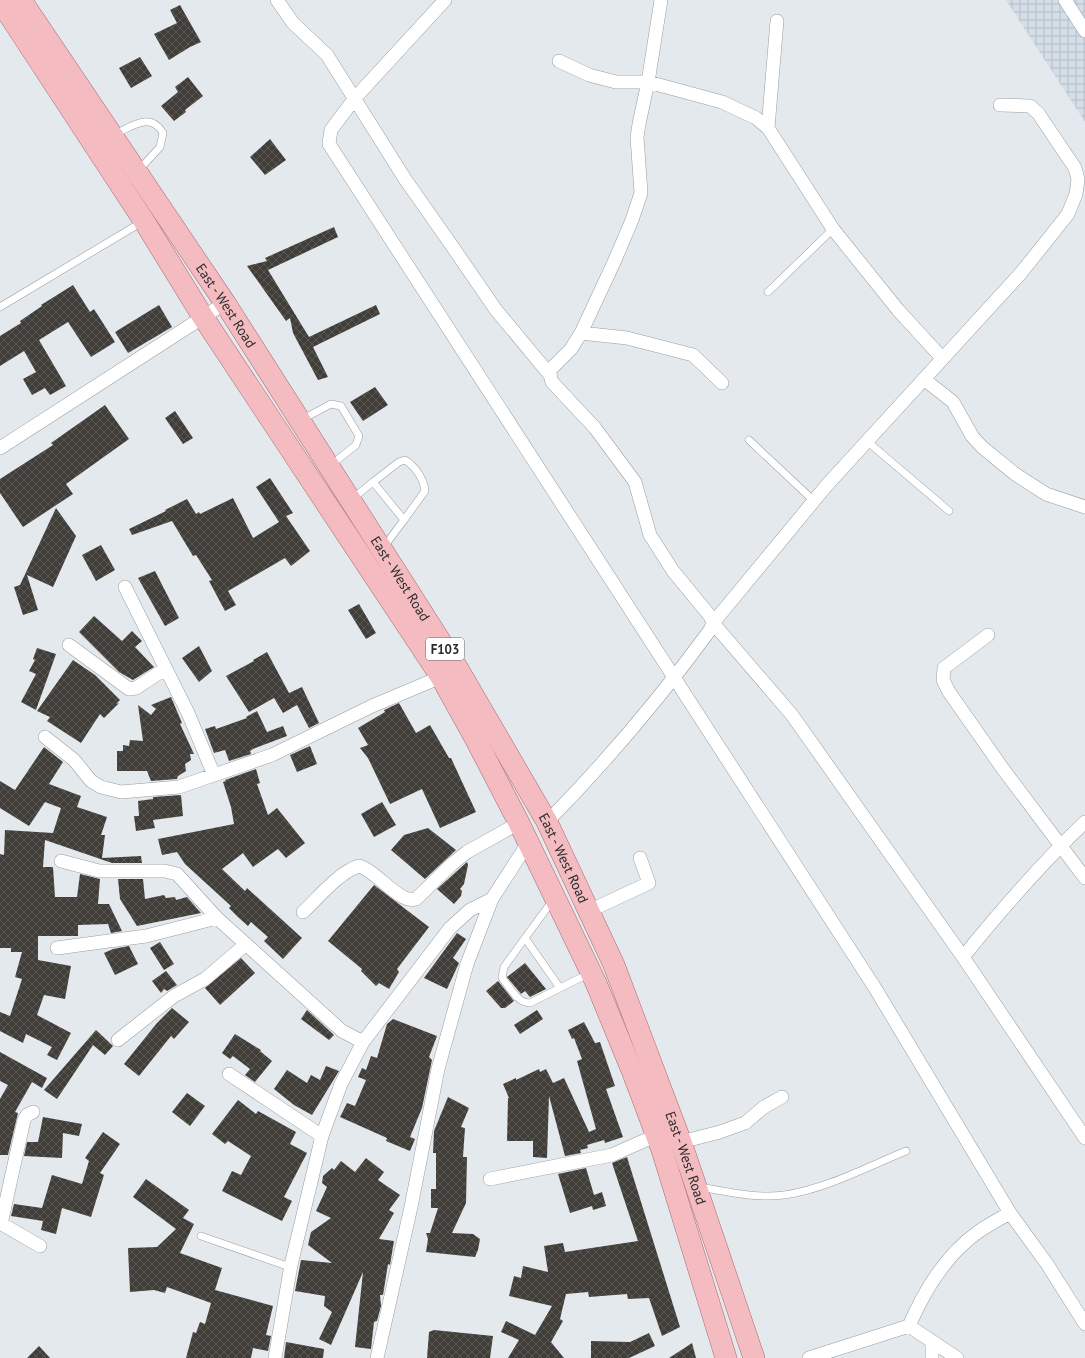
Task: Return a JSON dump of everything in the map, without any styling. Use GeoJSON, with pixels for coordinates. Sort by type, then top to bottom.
{"type":"FeatureCollection","features":[{"type":"Feature","properties":{"kind":"main road","name":"East - West Road"},"geometry":{"type":"LineString","coordinates":[[22,0],[39,28],[225,303],[462,676],[547,822],[614,965],[681,1142],[754,1358]]}},
{"type":"Feature","properties":{"kind":"main road","name":"East - West Road"},"geometry":{"type":"LineString","coordinates":[[0,1],[144,221],[203,317],[441,677],[519,824],[591,973],[657,1135],[726,1358]]}},
{"type":"Feature","properties":{"kind":"street"},"geometry":{"type":"LineString","coordinates":[[277,0],[293,23],[327,56],[405,179],[496,310],[550,375],[552,382],[595,428],[635,482],[650,534],[674,571],[710,616],[713,623],[792,716],[963,957],[1085,1138]]}},
{"type":"Feature","properties":{"kind":"street"},"geometry":{"type":"LineString","coordinates":[[445,0],[355,98],[330,130],[330,144],[875,988],[1010,1213],[1047,1264],[1085,1324]]}},
{"type":"Feature","properties":{"kind":"street"},"geometry":{"type":"LineString","coordinates":[[550,375],[552,369],[571,349],[581,333],[616,260],[641,193],[637,137],[648,82],[661,0]]}},
{"type":"Feature","properties":{"kind":"street"},"geometry":{"type":"LineString","coordinates":[[1065,0],[1085,31]]}},
{"type":"Feature","properties":{"kind":"street"},"geometry":{"type":"LineString","coordinates":[[768,128],[777,21]]}},
{"type":"Feature","properties":{"kind":"street"},"geometry":{"type":"LineString","coordinates":[[559,61],[589,75],[616,82],[648,82],[722,102],[756,118],[768,128],[832,229],[898,310],[942,358]]}},
{"type":"Feature","properties":{"kind":"street"},"geometry":{"type":"LineString","coordinates":[[547,822],[586,782],[675,677],[710,630],[713,623],[814,501],[925,380],[942,358],[1021,273],[1053,235],[1068,214],[1076,194],[1078,179],[1075,168],[1038,113],[1030,106],[1000,104]]}},
{"type":"Feature","properties":{"kind":"street"},"geometry":{"type":"LineString","coordinates":[[0,448],[225,303]]}},
{"type":"Feature","properties":{"kind":"street"},"geometry":{"type":"LineString","coordinates":[[581,333],[627,338],[693,355],[722,383]]}},
{"type":"Feature","properties":{"kind":"street"},"geometry":{"type":"LineString","coordinates":[[925,380],[946,394],[953,402],[972,436],[982,447],[1015,474],[1046,494],[1085,507]]}},
{"type":"Feature","properties":{"kind":"street"},"geometry":{"type":"LineString","coordinates":[[125,587],[188,713],[214,775]]}},
{"type":"Feature","properties":{"kind":"street"},"geometry":{"type":"LineString","coordinates":[[988,635],[944,668],[943,680],[949,692],[1003,769],[1085,878]]}},
{"type":"Feature","properties":{"kind":"street"},"geometry":{"type":"LineString","coordinates":[[69,646],[129,689],[136,688],[165,668]]}},
{"type":"Feature","properties":{"kind":"street"},"geometry":{"type":"LineString","coordinates":[[45,737],[74,760],[91,781],[102,787],[121,792],[179,787],[272,755],[372,706],[441,677]]}},
{"type":"Feature","properties":{"kind":"street"},"geometry":{"type":"LineString","coordinates":[[963,957],[993,919],[1060,846],[1085,822]]}},
{"type":"Feature","properties":{"kind":"street"},"geometry":{"type":"LineString","coordinates":[[303,912],[334,882],[359,866],[376,876],[405,899],[416,899],[452,864],[467,852],[519,824]]}},
{"type":"Feature","properties":{"kind":"street"},"geometry":{"type":"LineString","coordinates":[[377,1358],[411,1207],[438,1069],[467,964],[492,899],[528,843]]}},
{"type":"Feature","properties":{"kind":"street"},"geometry":{"type":"LineString","coordinates":[[589,911],[649,883],[640,858]]}},
{"type":"Feature","properties":{"kind":"street"},"geometry":{"type":"LineString","coordinates":[[61,861],[99,871],[171,872],[177,874],[217,918],[342,1031],[363,1042]]}},
{"type":"Feature","properties":{"kind":"street"},"geometry":{"type":"LineString","coordinates":[[275,1358],[290,1267],[322,1136],[342,1084],[363,1042],[450,928],[470,910],[492,899]]}},
{"type":"Feature","properties":{"kind":"street"},"geometry":{"type":"LineString","coordinates":[[57,948],[146,936],[217,918]]}},
{"type":"Feature","properties":{"kind":"street"},"geometry":{"type":"LineString","coordinates":[[118,1040],[174,996],[205,979],[246,944]]}},
{"type":"Feature","properties":{"kind":"street"},"geometry":{"type":"LineString","coordinates":[[229,1074],[322,1136]]}},
{"type":"Feature","properties":{"kind":"street"},"geometry":{"type":"LineString","coordinates":[[681,1142],[720,1132],[745,1123],[764,1107],[782,1098]]}},
{"type":"Feature","properties":{"kind":"street"},"geometry":{"type":"LineString","coordinates":[[33,1112],[27,1114],[24,1120],[0,1224],[40,1246]]}},
{"type":"Feature","properties":{"kind":"street"},"geometry":{"type":"LineString","coordinates":[[490,1179],[612,1155],[657,1135]]}},
{"type":"Feature","properties":{"kind":"street"},"geometry":{"type":"LineString","coordinates":[[909,1326],[920,1300],[950,1258],[977,1233],[1010,1213]]}},
{"type":"Feature","properties":{"kind":"street"},"geometry":{"type":"LineString","coordinates":[[809,1358],[909,1326],[957,1358]]}},
{"type":"Feature","properties":{"kind":"street"},"geometry":{"type":"LineString","coordinates":[[932,1340],[932,1358]]}},
{"type":"Feature","properties":{"kind":"lane"},"geometry":{"type":"LineString","coordinates":[[113,136],[143,122],[153,122],[159,126],[163,133],[160,147],[137,172]]}},
{"type":"Feature","properties":{"kind":"lane"},"geometry":{"type":"LineString","coordinates":[[0,307],[144,221]]}},
{"type":"Feature","properties":{"kind":"lane"},"geometry":{"type":"LineString","coordinates":[[768,292],[832,229]]}},
{"type":"Feature","properties":{"kind":"lane"},"geometry":{"type":"LineString","coordinates":[[300,421],[330,404],[341,406],[359,436],[358,441],[356,445],[329,466]]}},
{"type":"Feature","properties":{"kind":"lane"},"geometry":{"type":"LineString","coordinates":[[749,440],[814,501]]}},
{"type":"Feature","properties":{"kind":"lane"},"geometry":{"type":"LineString","coordinates":[[868,442],[948,511]]}},
{"type":"Feature","properties":{"kind":"lane"},"geometry":{"type":"LineString","coordinates":[[350,500],[399,462],[405,460],[412,465],[424,484],[425,491],[382,550]]}},
{"type":"Feature","properties":{"kind":"lane"},"geometry":{"type":"LineString","coordinates":[[373,482],[404,520]]}},
{"type":"Feature","properties":{"kind":"lane"},"geometry":{"type":"LineString","coordinates":[[554,898],[504,967],[502,978],[520,1001],[530,1003],[591,973]]}},
{"type":"Feature","properties":{"kind":"lane"},"geometry":{"type":"LineString","coordinates":[[525,938],[560,988]]}},
{"type":"Feature","properties":{"kind":"lane"},"geometry":{"type":"LineString","coordinates":[[696,1187],[746,1194],[784,1195],[817,1187],[906,1151]]}},
{"type":"Feature","properties":{"kind":"lane"},"geometry":{"type":"LineString","coordinates":[[201,1236],[290,1267]]}},
{"type":"Feature","properties":{"kind":"shaded area"},"geometry":{"type":"Polygon","coordinates":[[[1006,0],[1085,0],[1085,122],[1006,0]]]}},
{"type":"Feature","properties":{"kind":"building"},"geometry":{"type":"Polygon","coordinates":[[[180,5],[201,42],[169,60],[154,34],[177,23],[170,10],[180,5]]]}},
{"type":"Feature","properties":{"kind":"building"},"geometry":{"type":"Polygon","coordinates":[[[140,57],[152,76],[131,88],[119,68],[140,57]]]}},
{"type":"Feature","properties":{"kind":"building"},"geometry":{"type":"Polygon","coordinates":[[[188,77],[203,96],[174,121],[161,106],[178,92],[175,87],[188,77]]]}},
{"type":"Feature","properties":{"kind":"building"},"geometry":{"type":"Polygon","coordinates":[[[270,139],[286,160],[265,175],[250,157],[270,139]]]}},
{"type":"Feature","properties":{"kind":"building"},"geometry":{"type":"Polygon","coordinates":[[[334,227],[338,237],[268,270],[309,337],[376,305],[380,314],[313,347],[328,377],[318,380],[293,333],[290,318],[286,321],[247,266],[267,261],[265,258],[334,227]]]}},
{"type":"Feature","properties":{"kind":"building"},"geometry":{"type":"Polygon","coordinates":[[[73,285],[90,312],[94,309],[115,342],[91,357],[68,322],[39,340],[66,386],[50,395],[45,388],[32,395],[23,379],[36,372],[24,351],[0,366],[0,336],[21,323],[20,321],[42,306],[41,305],[73,285]]]}},
{"type":"Feature","properties":{"kind":"building"},"geometry":{"type":"Polygon","coordinates":[[[159,305],[172,327],[128,353],[115,332],[159,305]]]}},
{"type":"Feature","properties":{"kind":"building"},"geometry":{"type":"Polygon","coordinates":[[[375,387],[388,405],[363,421],[350,402],[375,387]]]}},
{"type":"Feature","properties":{"kind":"building"},"geometry":{"type":"Polygon","coordinates":[[[105,405],[129,439],[66,484],[73,494],[23,527],[0,493],[0,479],[53,445],[51,443],[105,405]]]}},
{"type":"Feature","properties":{"kind":"building"},"geometry":{"type":"Polygon","coordinates":[[[175,411],[193,438],[183,444],[165,418],[175,411]]]}},
{"type":"Feature","properties":{"kind":"building"},"geometry":{"type":"Polygon","coordinates":[[[270,478],[293,513],[286,516],[310,551],[291,566],[285,558],[228,591],[236,605],[225,611],[209,581],[212,580],[196,555],[193,556],[172,521],[132,535],[129,529],[187,499],[196,514],[199,512],[200,514],[233,498],[253,538],[279,522],[256,487],[270,478]]]}},
{"type":"Feature","properties":{"kind":"building"},"geometry":{"type":"Polygon","coordinates":[[[56,508],[76,536],[53,587],[27,575],[38,610],[23,615],[14,587],[20,585],[56,508]]]}},
{"type":"Feature","properties":{"kind":"building"},"geometry":{"type":"Polygon","coordinates":[[[101,545],[115,570],[96,581],[82,555],[101,545]]]}},
{"type":"Feature","properties":{"kind":"building"},"geometry":{"type":"Polygon","coordinates":[[[155,571],[179,618],[165,626],[138,578],[155,571]]]}},
{"type":"Feature","properties":{"kind":"building"},"geometry":{"type":"Polygon","coordinates":[[[359,604],[376,633],[366,639],[348,610],[359,604]]]}},
{"type":"Feature","properties":{"kind":"building"},"geometry":{"type":"Polygon","coordinates":[[[94,616],[122,641],[132,631],[142,641],[135,647],[154,667],[133,680],[119,672],[79,632],[94,616]]]}},
{"type":"Feature","properties":{"kind":"building"},"geometry":{"type":"Polygon","coordinates":[[[199,646],[212,671],[199,682],[182,658],[199,646]]]}},
{"type":"Feature","properties":{"kind":"building"},"geometry":{"type":"Polygon","coordinates":[[[37,648],[56,654],[36,710],[21,702],[36,674],[29,671],[35,660],[33,659],[37,648]]]}},
{"type":"Feature","properties":{"kind":"building"},"geometry":{"type":"Polygon","coordinates":[[[267,652],[289,693],[302,687],[319,723],[309,728],[297,705],[283,713],[274,698],[249,712],[226,676],[267,652]]]}},
{"type":"Feature","properties":{"kind":"building"},"geometry":{"type":"Polygon","coordinates":[[[73,660],[95,675],[120,700],[116,704],[119,703],[104,718],[100,714],[81,743],[47,721],[50,717],[37,711],[73,660]]]}},
{"type":"Feature","properties":{"kind":"building"},"geometry":{"type":"Polygon","coordinates":[[[171,697],[182,723],[180,724],[194,754],[190,754],[191,760],[185,764],[186,771],[178,776],[177,779],[151,781],[147,771],[117,771],[117,751],[123,751],[123,745],[129,746],[130,740],[143,741],[138,705],[151,715],[156,709],[151,705],[171,697]]]}},
{"type":"Feature","properties":{"kind":"building"},"geometry":{"type":"Polygon","coordinates":[[[399,703],[416,733],[430,725],[449,758],[451,758],[476,812],[440,828],[422,789],[390,804],[368,758],[360,748],[368,745],[358,728],[385,712],[384,710],[399,703]]]}},
{"type":"Feature","properties":{"kind":"building"},"geometry":{"type":"Polygon","coordinates":[[[257,711],[267,732],[283,726],[287,736],[253,749],[250,751],[251,754],[229,761],[225,750],[214,753],[205,729],[215,726],[216,729],[247,718],[246,717],[257,711]]]}},
{"type":"Feature","properties":{"kind":"building"},"geometry":{"type":"Polygon","coordinates":[[[310,746],[317,764],[297,772],[290,755],[310,746]]]}},
{"type":"Feature","properties":{"kind":"building"},"geometry":{"type":"Polygon","coordinates":[[[44,747],[63,762],[49,784],[81,796],[77,807],[107,817],[101,835],[105,835],[102,858],[141,856],[142,863],[112,863],[45,840],[43,867],[53,867],[55,897],[77,897],[80,874],[100,879],[98,904],[109,904],[122,931],[111,933],[108,924],[78,925],[78,936],[38,936],[38,960],[71,966],[65,999],[44,995],[37,1015],[71,1033],[57,1060],[47,1055],[52,1047],[26,1034],[23,1043],[0,1031],[0,1012],[10,1016],[22,979],[15,977],[22,952],[11,952],[11,948],[0,948],[0,854],[4,855],[5,830],[53,833],[61,808],[45,802],[29,826],[0,808],[0,781],[15,790],[44,747]]]}},
{"type":"Feature","properties":{"kind":"building"},"geometry":{"type":"Polygon","coordinates":[[[256,769],[260,783],[257,784],[268,815],[277,808],[305,843],[286,858],[278,849],[253,867],[243,853],[222,869],[245,891],[247,888],[302,938],[283,959],[264,941],[268,937],[251,922],[248,926],[238,917],[229,908],[231,906],[185,864],[177,852],[162,855],[158,839],[234,824],[231,807],[223,782],[256,769]]]}},
{"type":"Feature","properties":{"kind":"building"},"geometry":{"type":"Polygon","coordinates":[[[181,795],[183,816],[153,820],[155,828],[136,831],[134,816],[139,816],[138,801],[153,799],[153,797],[181,795]]]}},
{"type":"Feature","properties":{"kind":"building"},"geometry":{"type":"Polygon","coordinates":[[[382,802],[396,825],[374,837],[361,814],[382,802]]]}},
{"type":"Feature","properties":{"kind":"building"},"geometry":{"type":"Polygon","coordinates":[[[428,828],[456,850],[425,879],[391,850],[404,835],[428,828]]]}},
{"type":"Feature","properties":{"kind":"building"},"geometry":{"type":"Polygon","coordinates":[[[467,862],[468,865],[464,884],[460,889],[462,891],[461,896],[454,904],[437,889],[467,862]]]}},
{"type":"Feature","properties":{"kind":"building"},"geometry":{"type":"Polygon","coordinates":[[[118,879],[143,879],[145,899],[164,895],[166,898],[175,897],[176,900],[187,897],[201,913],[137,926],[120,899],[118,879]]]}},
{"type":"Feature","properties":{"kind":"building"},"geometry":{"type":"Polygon","coordinates":[[[374,885],[429,927],[397,969],[399,972],[389,989],[379,983],[376,986],[361,971],[362,969],[328,941],[374,885]]]}},
{"type":"Feature","properties":{"kind":"building"},"geometry":{"type":"Polygon","coordinates":[[[457,933],[466,939],[453,958],[459,963],[447,989],[424,978],[457,933]]]}},
{"type":"Feature","properties":{"kind":"building"},"geometry":{"type":"Polygon","coordinates":[[[160,942],[174,964],[164,970],[150,948],[160,942]]]}},
{"type":"Feature","properties":{"kind":"building"},"geometry":{"type":"Polygon","coordinates":[[[129,946],[138,964],[115,975],[104,953],[113,949],[129,946]]]}},
{"type":"Feature","properties":{"kind":"building"},"geometry":{"type":"Polygon","coordinates":[[[241,958],[255,973],[220,1005],[205,988],[241,958]]]}},
{"type":"Feature","properties":{"kind":"building"},"geometry":{"type":"Polygon","coordinates":[[[525,963],[546,989],[530,997],[525,991],[521,994],[507,977],[525,963]]]}},
{"type":"Feature","properties":{"kind":"building"},"geometry":{"type":"Polygon","coordinates":[[[166,971],[177,985],[167,991],[164,989],[161,993],[152,981],[166,971]]]}},
{"type":"Feature","properties":{"kind":"building"},"geometry":{"type":"Polygon","coordinates":[[[498,981],[514,1001],[505,1008],[501,1008],[486,991],[498,981]]]}},
{"type":"Feature","properties":{"kind":"building"},"geometry":{"type":"Polygon","coordinates":[[[172,1008],[189,1022],[174,1039],[171,1036],[139,1076],[124,1064],[157,1023],[172,1008]]]}},
{"type":"Feature","properties":{"kind":"building"},"geometry":{"type":"Polygon","coordinates":[[[307,1010],[334,1035],[329,1040],[301,1019],[307,1010]]]}},
{"type":"Feature","properties":{"kind":"building"},"geometry":{"type":"Polygon","coordinates":[[[537,1010],[543,1019],[520,1034],[514,1025],[537,1010]]]}},
{"type":"Feature","properties":{"kind":"building"},"geometry":{"type":"Polygon","coordinates":[[[393,1019],[437,1036],[429,1057],[432,1060],[422,1108],[410,1137],[415,1139],[410,1151],[386,1141],[387,1138],[340,1117],[347,1103],[355,1106],[366,1080],[358,1077],[362,1068],[366,1070],[371,1056],[377,1058],[387,1024],[393,1019]]]}},
{"type":"Feature","properties":{"kind":"building"},"geometry":{"type":"Polygon","coordinates":[[[584,1022],[595,1043],[600,1042],[615,1086],[606,1089],[623,1137],[605,1143],[604,1140],[587,1145],[588,1148],[580,1150],[581,1153],[565,1156],[549,1096],[547,1158],[533,1157],[533,1141],[507,1141],[509,1098],[503,1084],[516,1078],[516,1080],[539,1069],[540,1072],[546,1069],[553,1083],[564,1078],[589,1132],[596,1129],[577,1061],[582,1059],[574,1038],[572,1039],[568,1030],[584,1022]]]}},
{"type":"Feature","properties":{"kind":"building"},"geometry":{"type":"Polygon","coordinates":[[[96,1030],[113,1046],[105,1055],[93,1045],[57,1099],[44,1090],[96,1030]]]}},
{"type":"Feature","properties":{"kind":"building"},"geometry":{"type":"Polygon","coordinates":[[[235,1034],[261,1050],[260,1051],[272,1061],[255,1082],[245,1075],[250,1069],[233,1056],[230,1059],[222,1053],[235,1034]]]}},
{"type":"Feature","properties":{"kind":"building"},"geometry":{"type":"Polygon","coordinates":[[[0,1052],[47,1078],[42,1088],[32,1082],[15,1112],[18,1113],[8,1155],[0,1155],[0,1099],[8,1085],[0,1081],[0,1052]]]}},
{"type":"Feature","properties":{"kind":"building"},"geometry":{"type":"Polygon","coordinates":[[[326,1066],[339,1071],[312,1115],[294,1105],[274,1089],[287,1070],[307,1083],[311,1075],[320,1080],[326,1066]]]}},
{"type":"Feature","properties":{"kind":"building"},"geometry":{"type":"Polygon","coordinates":[[[187,1093],[205,1106],[190,1126],[172,1112],[187,1093]]]}},
{"type":"Feature","properties":{"kind":"building"},"geometry":{"type":"Polygon","coordinates":[[[448,1097],[469,1108],[461,1127],[465,1128],[463,1157],[467,1157],[466,1203],[452,1233],[473,1234],[480,1239],[475,1257],[426,1252],[428,1239],[426,1233],[430,1233],[438,1208],[431,1208],[431,1189],[436,1189],[436,1153],[433,1153],[434,1131],[448,1097]]]}},
{"type":"Feature","properties":{"kind":"building"},"geometry":{"type":"Polygon","coordinates":[[[238,1100],[256,1114],[258,1111],[296,1132],[290,1144],[307,1153],[284,1197],[292,1201],[282,1221],[222,1191],[232,1171],[241,1175],[251,1156],[228,1141],[225,1144],[212,1134],[238,1100]]]}},
{"type":"Feature","properties":{"kind":"building"},"geometry":{"type":"Polygon","coordinates":[[[43,1117],[82,1124],[79,1136],[63,1133],[62,1158],[24,1156],[27,1142],[38,1142],[43,1117]]]}},
{"type":"Feature","properties":{"kind":"building"},"geometry":{"type":"Polygon","coordinates":[[[103,1132],[120,1144],[100,1173],[104,1175],[91,1217],[62,1208],[56,1234],[41,1230],[43,1221],[11,1216],[14,1204],[42,1208],[52,1175],[82,1184],[89,1161],[85,1158],[103,1132]]]}},
{"type":"Feature","properties":{"kind":"building"},"geometry":{"type":"Polygon","coordinates":[[[627,1157],[680,1327],[662,1336],[649,1298],[628,1299],[627,1294],[589,1297],[588,1292],[566,1294],[560,1319],[563,1321],[551,1342],[564,1358],[508,1358],[519,1340],[501,1332],[506,1321],[535,1335],[552,1306],[509,1296],[514,1276],[521,1278],[523,1266],[548,1272],[544,1246],[563,1243],[565,1252],[638,1241],[612,1163],[627,1157]]]}},
{"type":"Feature","properties":{"kind":"building"},"geometry":{"type":"Polygon","coordinates":[[[366,1158],[384,1172],[378,1180],[400,1195],[389,1210],[394,1213],[379,1239],[394,1241],[390,1265],[388,1264],[383,1295],[380,1295],[381,1306],[377,1321],[374,1322],[371,1349],[355,1347],[363,1272],[331,1345],[319,1339],[332,1312],[324,1306],[325,1296],[295,1291],[301,1260],[332,1263],[308,1245],[311,1232],[331,1218],[316,1211],[327,1187],[322,1183],[323,1176],[332,1168],[334,1170],[341,1161],[355,1172],[366,1158]]]}},
{"type":"Feature","properties":{"kind":"building"},"geometry":{"type":"Polygon","coordinates":[[[586,1168],[594,1195],[602,1192],[606,1206],[593,1210],[592,1206],[570,1213],[558,1174],[586,1168]]]}},
{"type":"Feature","properties":{"kind":"building"},"geometry":{"type":"Polygon","coordinates":[[[146,1179],[189,1210],[183,1218],[194,1224],[180,1253],[222,1268],[215,1290],[273,1306],[266,1335],[271,1336],[268,1351],[253,1348],[251,1358],[186,1358],[193,1332],[196,1333],[200,1322],[205,1324],[211,1303],[167,1287],[165,1293],[154,1290],[130,1292],[128,1248],[157,1247],[176,1229],[133,1197],[146,1179]]]}},
{"type":"Feature","properties":{"kind":"building"},"geometry":{"type":"Polygon","coordinates":[[[434,1330],[493,1336],[490,1358],[427,1358],[429,1332],[434,1330]]]}},
{"type":"Feature","properties":{"kind":"building"},"geometry":{"type":"Polygon","coordinates":[[[649,1333],[655,1346],[629,1358],[591,1358],[591,1341],[630,1342],[649,1333]]]}},
{"type":"Feature","properties":{"kind":"building"},"geometry":{"type":"Polygon","coordinates":[[[286,1342],[324,1349],[323,1358],[284,1358],[286,1342]]]}},
{"type":"Feature","properties":{"kind":"building"},"geometry":{"type":"Polygon","coordinates":[[[692,1343],[696,1358],[669,1358],[686,1347],[692,1343]]]}},
{"type":"Feature","properties":{"kind":"building"},"geometry":{"type":"Polygon","coordinates":[[[39,1346],[50,1358],[27,1358],[39,1346]]]}}]}
